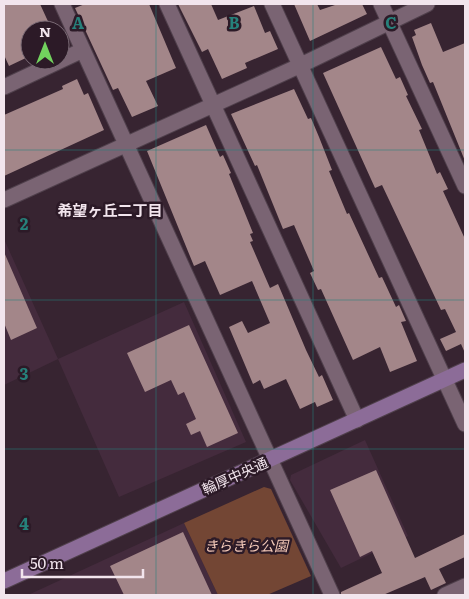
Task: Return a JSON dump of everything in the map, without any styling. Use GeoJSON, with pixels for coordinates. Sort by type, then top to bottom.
{"type":"FeatureCollection","features":[{"type":"Feature","properties":{"kind":"street"},"geometry":{"type":"LineString","coordinates":[[62,4],[332,595]]}},
{"type":"Feature","properties":{"kind":"street"},"geometry":{"type":"LineString","coordinates":[[167,4],[358,420]]}},
{"type":"Feature","properties":{"kind":"street"},"geometry":{"type":"LineString","coordinates":[[272,4],[465,424]]}},
{"type":"Feature","properties":{"kind":"street"},"geometry":{"type":"LineString","coordinates":[[381,4],[465,186]]}},
{"type":"Feature","properties":{"kind":"street"},"geometry":{"type":"LineString","coordinates":[[4,200],[299,66],[427,4]]}},
{"type":"Feature","properties":{"kind":"street"},"geometry":{"type":"LineString","coordinates":[[4,87],[83,50]]}},
{"type":"Feature","properties":{"kind":"street","name":"輪厚中央通"},"geometry":{"type":"LineString","coordinates":[[4,580],[465,370]]}},
{"type":"Feature","properties":{"kind":"street"},"geometry":{"type":"LineString","coordinates":[[445,595],[465,586]]}},
{"type":"Feature","properties":{"kind":"shaded area"},"geometry":{"type":"Polygon","coordinates":[[[4,239],[58,359],[4,385],[4,239]]]}},
{"type":"Feature","properties":{"kind":"shaded area"},"geometry":{"type":"Polygon","coordinates":[[[184,302],[246,442],[119,497],[58,359],[184,302]]]}},
{"type":"Feature","properties":{"kind":"shaded area"},"geometry":{"type":"Polygon","coordinates":[[[365,440],[408,536],[341,568],[290,480],[291,475],[365,440]]]}},
{"type":"Feature","properties":{"kind":"shaded area"},"geometry":{"type":"Polygon","coordinates":[[[184,523],[218,595],[28,595],[184,523]]]}},
{"type":"Feature","properties":{"kind":"green space","name":"きらきら公園"},"geometry":{"type":"Polygon","coordinates":[[[264,487],[271,489],[311,576],[267,595],[218,595],[184,523],[264,487]]]}},
{"type":"Feature","properties":{"kind":"building"},"geometry":{"type":"Polygon","coordinates":[[[4,4],[40,4],[47,20],[20,20],[20,61],[9,66],[4,55],[4,4]]]}},
{"type":"Feature","properties":{"kind":"building"},"geometry":{"type":"Polygon","coordinates":[[[85,4],[149,4],[176,68],[146,81],[158,106],[132,117],[118,88],[113,90],[75,8],[85,4]]]}},
{"type":"Feature","properties":{"kind":"building"},"geometry":{"type":"Polygon","coordinates":[[[178,4],[211,4],[218,20],[254,6],[265,33],[270,31],[278,49],[245,63],[247,68],[222,79],[208,49],[202,52],[178,4]]]}},
{"type":"Feature","properties":{"kind":"building"},"geometry":{"type":"Polygon","coordinates":[[[294,4],[317,4],[320,10],[338,4],[362,4],[367,14],[310,41],[294,4]]]}},
{"type":"Feature","properties":{"kind":"building"},"geometry":{"type":"Polygon","coordinates":[[[431,23],[443,52],[465,43],[465,161],[433,82],[430,83],[422,65],[412,37],[416,35],[414,30],[431,23]]]}},
{"type":"Feature","properties":{"kind":"building"},"geometry":{"type":"Polygon","coordinates":[[[381,47],[396,79],[400,77],[408,95],[406,96],[422,129],[419,130],[437,174],[440,172],[448,189],[443,191],[465,239],[465,353],[461,344],[446,351],[440,339],[456,332],[445,309],[441,310],[382,185],[375,188],[323,73],[381,47]]]}},
{"type":"Feature","properties":{"kind":"building"},"geometry":{"type":"Polygon","coordinates":[[[77,79],[84,95],[88,93],[104,130],[4,176],[4,115],[63,89],[62,86],[77,79]]]}},
{"type":"Feature","properties":{"kind":"building"},"geometry":{"type":"Polygon","coordinates":[[[294,89],[308,119],[311,118],[332,170],[329,171],[347,214],[349,213],[379,278],[382,277],[396,307],[399,305],[406,321],[401,322],[417,361],[390,372],[380,347],[353,360],[321,289],[318,290],[310,273],[314,271],[294,225],[283,229],[257,165],[255,166],[231,114],[294,89]]]}},
{"type":"Feature","properties":{"kind":"building"},"geometry":{"type":"Polygon","coordinates":[[[206,125],[220,157],[223,155],[231,173],[229,174],[253,233],[250,234],[253,241],[250,242],[270,288],[278,284],[306,350],[319,377],[322,375],[333,400],[317,407],[315,402],[300,409],[286,379],[264,389],[260,380],[253,384],[229,327],[242,321],[248,333],[270,323],[252,281],[220,295],[205,261],[194,266],[147,151],[206,125]]]}},
{"type":"Feature","properties":{"kind":"building"},"geometry":{"type":"Polygon","coordinates":[[[4,252],[37,328],[11,340],[4,323],[4,252]]]}},
{"type":"Feature","properties":{"kind":"building"},"geometry":{"type":"Polygon","coordinates":[[[189,325],[238,433],[207,447],[200,431],[191,435],[186,424],[196,419],[184,392],[178,395],[171,380],[145,392],[127,353],[189,325]]]}},
{"type":"Feature","properties":{"kind":"building"},"geometry":{"type":"Polygon","coordinates":[[[376,470],[415,558],[465,534],[465,557],[439,569],[446,583],[431,590],[425,577],[383,595],[341,595],[341,592],[382,573],[372,551],[360,557],[330,490],[376,470]]]}},
{"type":"Feature","properties":{"kind":"building"},"geometry":{"type":"Polygon","coordinates":[[[183,532],[212,595],[124,595],[110,566],[183,532]]]}},
{"type":"Feature","properties":{"kind":"district","name":"希望ヶ丘二丁目"},"geometry":{"type":"Point","coordinates":[110,211]}}]}
